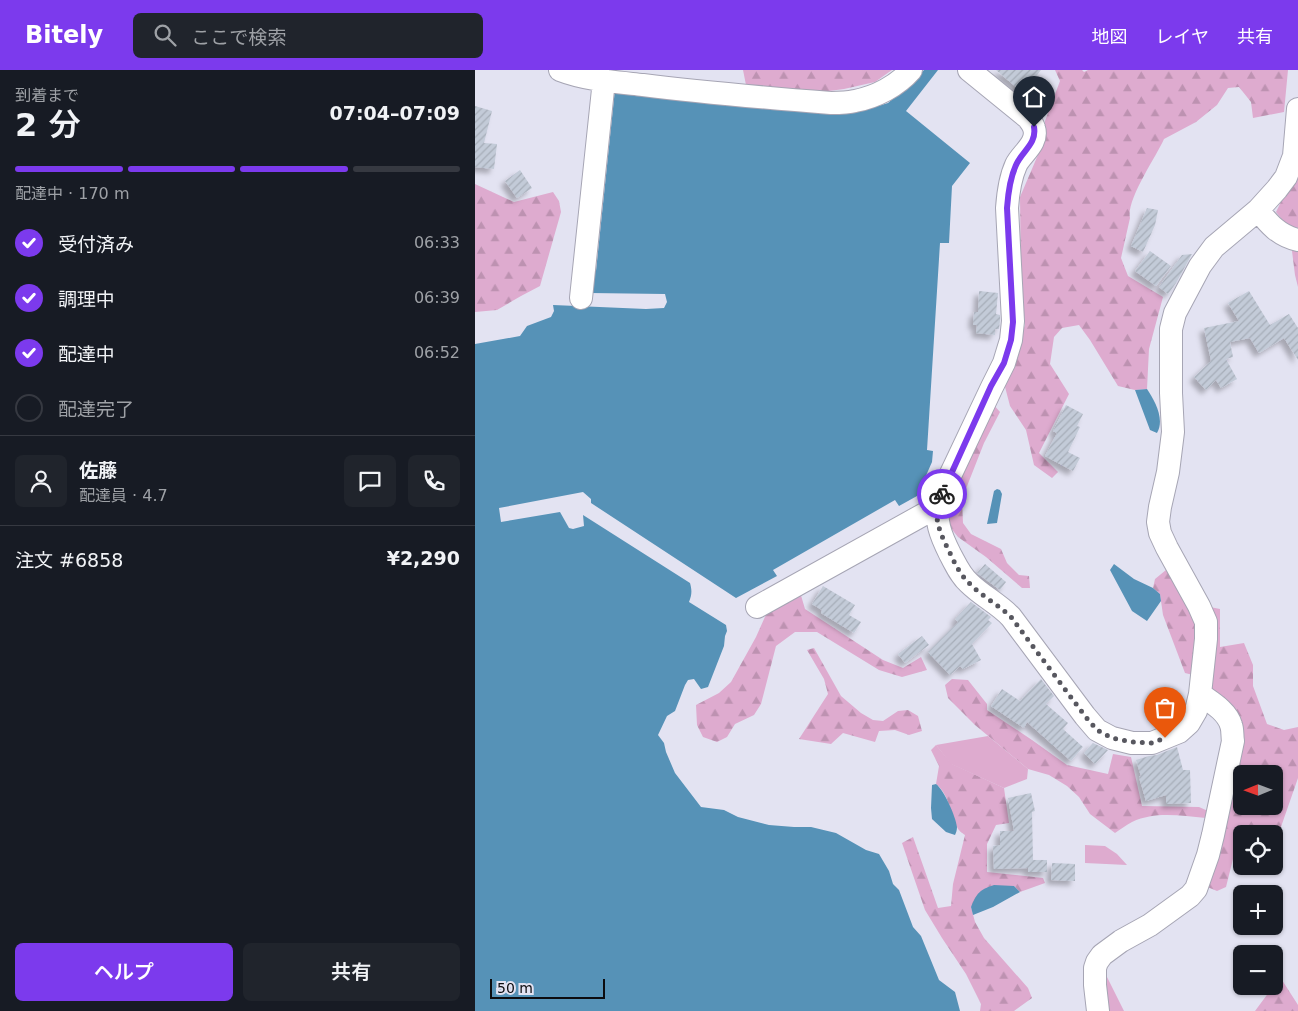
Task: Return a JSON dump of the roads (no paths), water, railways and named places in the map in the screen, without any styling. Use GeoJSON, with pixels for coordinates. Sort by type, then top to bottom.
{"type":"FeatureCollection","features":[{"type":"Feature","properties":{"kind":"street"},"geometry":{"type":"LineString","coordinates":[[560,70],[570,74],[604,80],[682,90],[831,103],[855,102],[894,86],[911,70]]}},
{"type":"Feature","properties":{"kind":"street"},"geometry":{"type":"LineString","coordinates":[[969,70],[1028,118],[1034,127],[1035,134],[1033,142],[1016,164],[1008,195],[1007,208],[1013,322],[1011,340],[1004,363],[991,386],[939,499],[937,516],[940,533],[959,572],[970,584],[1011,617],[1097,730],[1112,738],[1132,742],[1151,743],[1179,732],[1189,723],[1196,711],[1200,694],[1206,639],[1205,622],[1199,606],[1163,541],[1158,522],[1168,472],[1173,432],[1171,329],[1175,313],[1200,266],[1214,247],[1257,210],[1277,190],[1286,177],[1294,156],[1298,109]]}},
{"type":"Feature","properties":{"kind":"street"},"geometry":{"type":"LineString","coordinates":[[581,298],[604,80]]}},
{"type":"Feature","properties":{"kind":"street"},"geometry":{"type":"LineString","coordinates":[[1257,210],[1272,227],[1283,235],[1298,240]]}},
{"type":"Feature","properties":{"kind":"street"},"geometry":{"type":"LineString","coordinates":[[757,607],[937,507]]}},
{"type":"Feature","properties":{"kind":"street"},"geometry":{"type":"LineString","coordinates":[[1097,1011],[1095,968],[1097,962],[1121,941],[1150,925],[1190,896],[1196,889],[1208,855],[1233,741],[1231,725],[1226,716],[1200,694]]}},
{"type":"Feature","properties":{"kind":"water"},"geometry":{"type":"Polygon","coordinates":[[[924,70],[938,70],[906,111],[970,163],[952,186],[949,243],[940,243],[927,450],[933,451],[932,462],[917,496],[899,506],[895,500],[773,570],[777,576],[736,598],[591,503],[591,499],[583,492],[499,508],[501,522],[560,512],[569,528],[573,529],[584,526],[583,515],[690,583],[691,597],[689,602],[726,625],[727,631],[724,646],[708,687],[701,689],[694,679],[688,680],[675,711],[667,716],[658,735],[664,743],[675,773],[701,807],[724,810],[738,817],[769,825],[811,827],[836,833],[866,850],[879,854],[889,871],[893,884],[899,890],[913,927],[921,936],[939,980],[955,992],[960,1011],[475,1011],[475,344],[520,336],[527,326],[551,317],[554,311],[553,305],[664,308],[667,302],[665,294],[590,293],[591,271],[596,271],[615,89],[875,107],[888,103],[924,70]]]}},
{"type":"Feature","properties":{"kind":"water"},"geometry":{"type":"Polygon","coordinates":[[[1147,389],[1156,405],[1159,416],[1160,422],[1157,433],[1150,430],[1135,390],[1147,389]]]}},
{"type":"Feature","properties":{"kind":"water"},"geometry":{"type":"Polygon","coordinates":[[[997,489],[1002,494],[997,523],[987,524],[994,491],[997,489]]]}},
{"type":"Feature","properties":{"kind":"water"},"geometry":{"type":"Polygon","coordinates":[[[1114,564],[1134,579],[1153,588],[1160,594],[1161,601],[1147,621],[1132,611],[1110,570],[1114,564]]]}},
{"type":"Feature","properties":{"kind":"water"},"geometry":{"type":"Polygon","coordinates":[[[936,784],[946,798],[954,817],[957,827],[955,835],[946,832],[932,819],[932,785],[936,784]]]}},
{"type":"Feature","properties":{"kind":"water"},"geometry":{"type":"Polygon","coordinates":[[[994,885],[1014,886],[1020,892],[993,907],[973,915],[971,907],[977,895],[982,890],[994,885]]]}}]}
